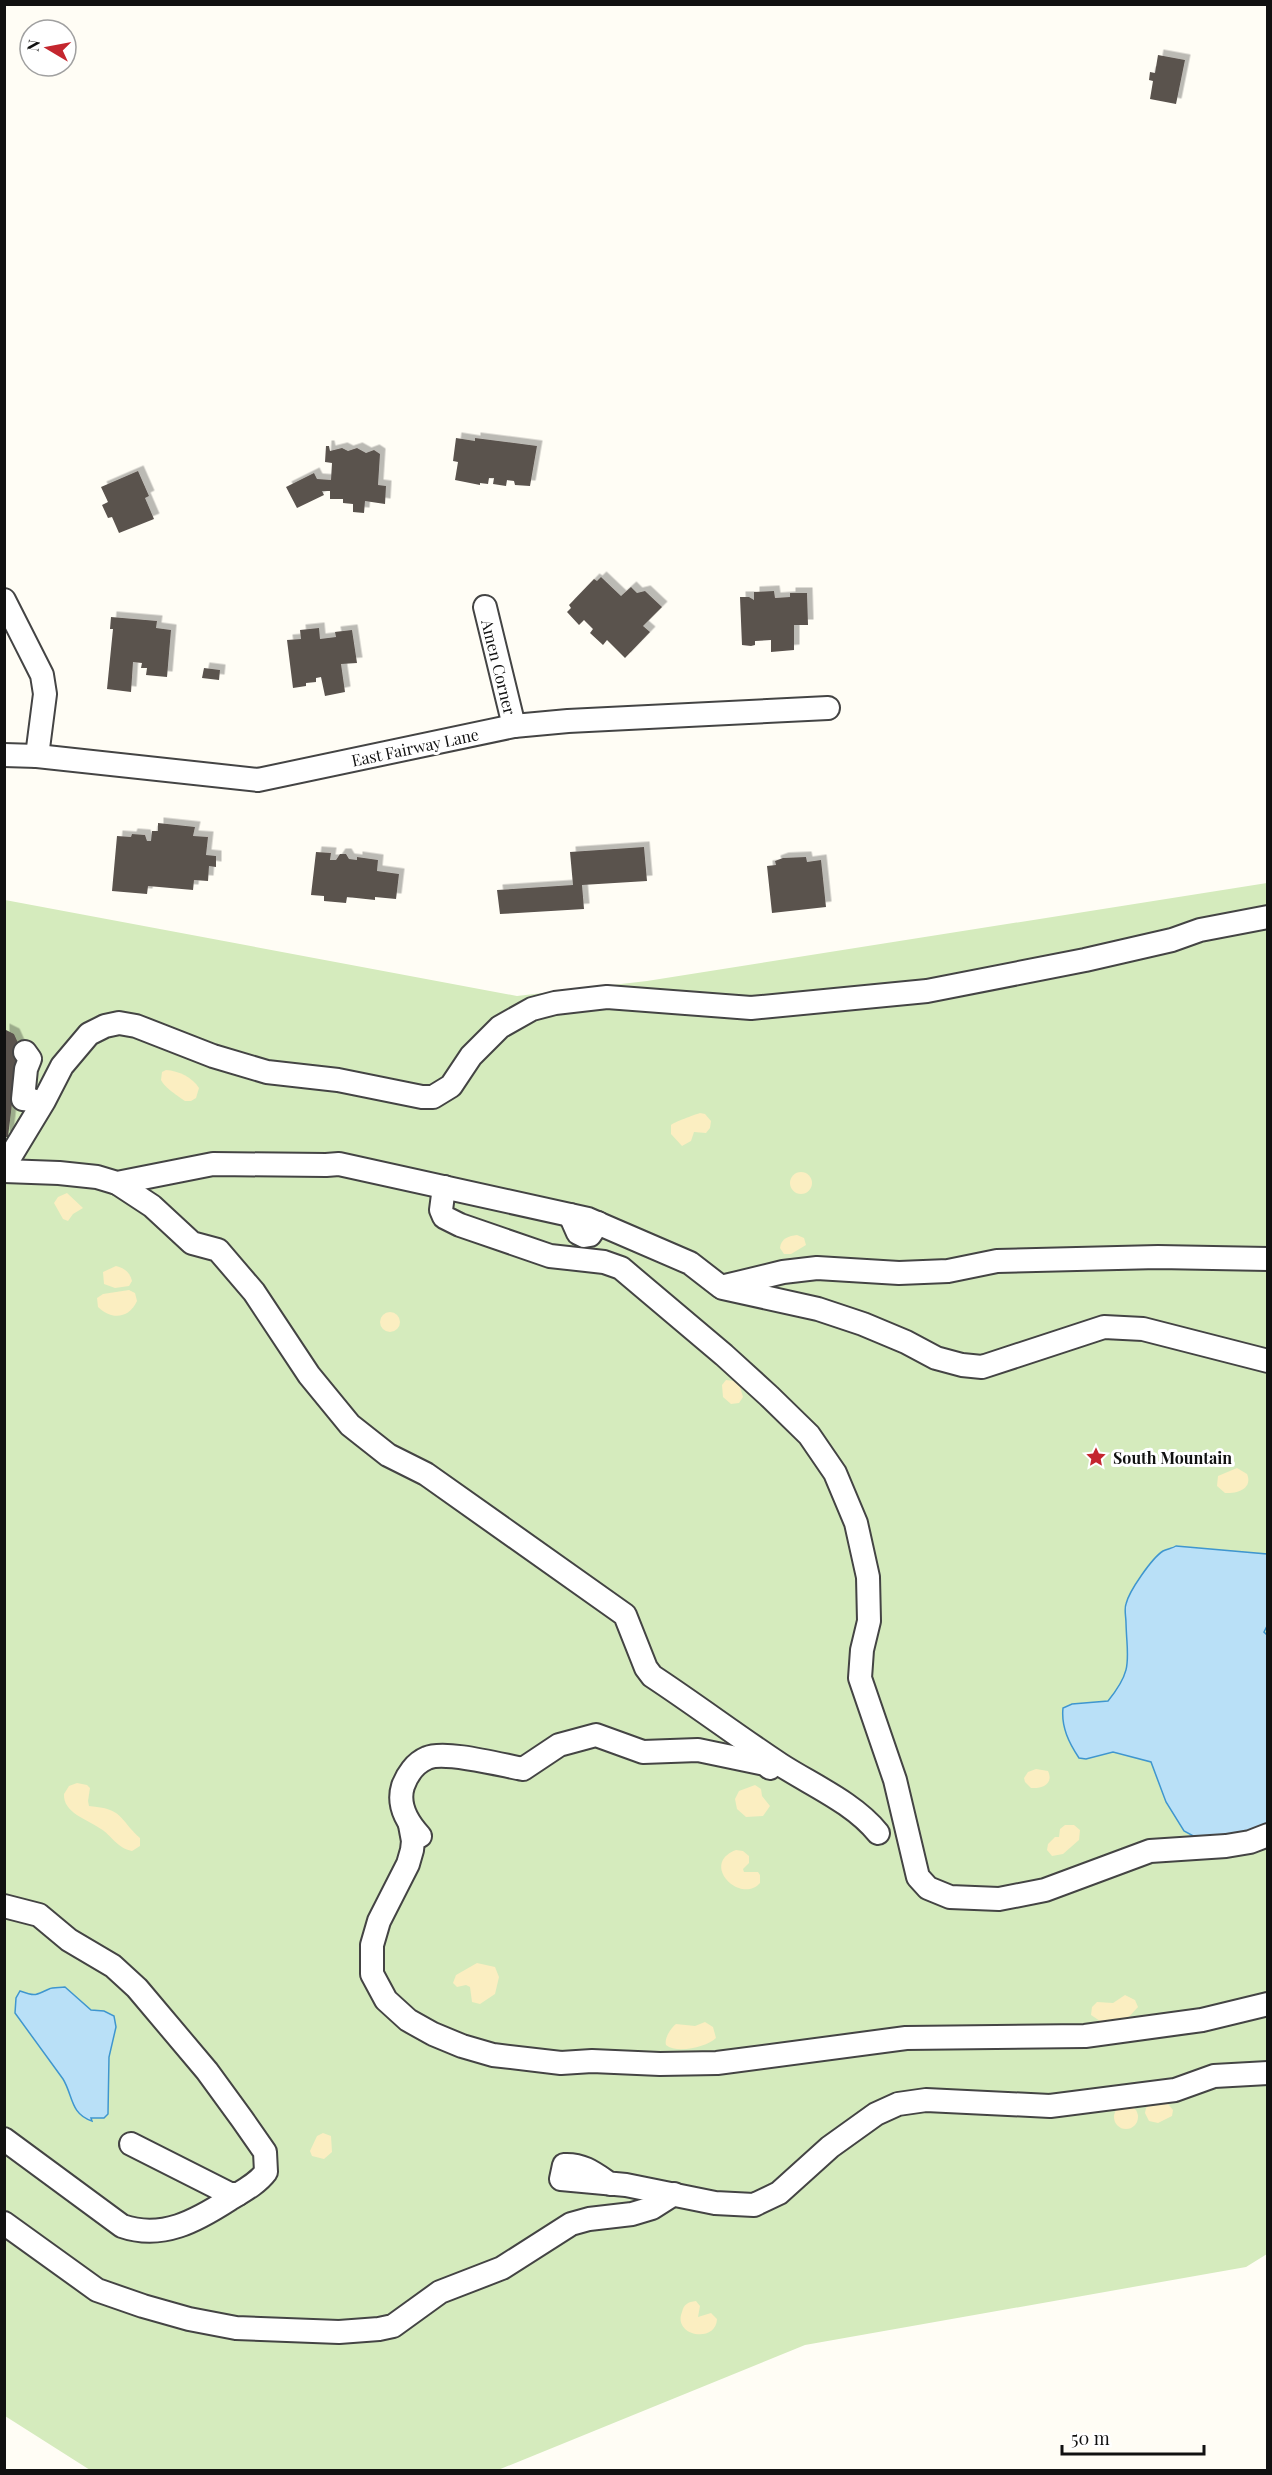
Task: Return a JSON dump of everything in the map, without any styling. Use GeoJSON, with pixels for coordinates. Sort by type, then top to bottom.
{"type":"FeatureCollection","features":[{"type":"Feature","properties":{"kind":"street"},"geometry":{"type":"LineString","coordinates":[[4,600],[42,675],[45,694],[37,756]]}},
{"type":"Feature","properties":{"kind":"street","name":"Amen Corner"},"geometry":{"type":"LineString","coordinates":[[485,607],[514,726]]}},
{"type":"Feature","properties":{"kind":"street","name":"East Fairway Lane"},"geometry":{"type":"LineString","coordinates":[[4,755],[37,756],[258,780],[514,726],[568,721],[828,708]]}},
{"type":"Feature","properties":{"kind":"street"},"geometry":{"type":"LineString","coordinates":[[1268,917],[1200,930],[1172,940],[1085,960],[927,991],[751,1008],[607,997],[555,1003],[532,1009],[500,1027],[471,1056],[451,1086],[433,1097],[422,1097],[338,1080],[267,1072],[213,1056],[136,1026],[119,1023],[105,1026],[90,1034],[62,1066],[39,1102],[4,1169],[97,1177],[117,1183],[152,1206],[192,1243],[218,1250],[254,1292],[309,1375],[350,1425],[388,1455],[426,1474],[625,1615],[646,1668],[652,1676],[804,1782],[889,1829],[918,1877],[939,1894],[963,1899],[999,1899],[1045,1890],[1150,1851],[1226,1846],[1250,1842],[1268,1835]]}},
{"type":"Feature","properties":{"kind":"street"},"geometry":{"type":"LineString","coordinates":[[25,1052],[30,1059],[26,1069],[23,1099],[39,1102]]}},
{"type":"Feature","properties":{"kind":"street"},"geometry":{"type":"LineString","coordinates":[[117,1183],[213,1164],[326,1166],[339,1164],[444,1186],[598,1223],[690,1263],[721,1287],[764,1287],[817,1268],[899,1273],[948,1271],[997,1261],[1158,1257],[1268,1258]]}},
{"type":"Feature","properties":{"kind":"street"},"geometry":{"type":"LineString","coordinates":[[444,1186],[441,1210],[444,1217],[459,1225],[550,1256],[604,1262],[621,1268],[724,1355],[809,1436],[835,1473],[858,1534],[868,1577],[869,1621],[860,1678],[895,1780],[889,1829]]}},
{"type":"Feature","properties":{"kind":"street"},"geometry":{"type":"LineString","coordinates":[[764,1287],[863,1324],[906,1342],[936,1358],[962,1365],[982,1367],[1104,1327],[1118,1326],[1143,1329],[1268,1361]]}},
{"type":"Feature","properties":{"kind":"street"},"geometry":{"type":"LineString","coordinates":[[804,1782],[786,1785],[765,1764],[698,1750],[643,1752],[596,1735],[559,1745],[523,1769],[443,1755],[426,1758],[409,1773],[401,1793],[404,1812],[410,1825],[424,1841],[416,1843],[412,1850],[379,1921],[372,1945],[372,1974],[386,2000],[408,2020],[442,2038],[493,2055],[561,2063],[592,2061],[660,2064],[717,2063],[906,2038],[1085,2036],[1202,2020],[1268,2004]]}},
{"type":"Feature","properties":{"kind":"street"},"geometry":{"type":"LineString","coordinates":[[4,1906],[39,1915],[69,1940],[113,1966],[136,1988],[207,2071],[265,2152],[266,2172],[260,2179],[226,2196],[188,2224],[164,2230],[136,2231],[122,2226],[4,2139]]}},
{"type":"Feature","properties":{"kind":"street"},"geometry":{"type":"LineString","coordinates":[[632,2214],[640,2208],[640,2195],[618,2184],[715,2203],[754,2205],[779,2193],[830,2147],[876,2114],[898,2104],[926,2100],[1050,2106],[1175,2090],[1214,2076],[1268,2073]]}},
{"type":"Feature","properties":{"kind":"street"},"geometry":{"type":"LineString","coordinates":[[130,2144],[226,2196]]}},
{"type":"Feature","properties":{"kind":"street"},"geometry":{"type":"LineString","coordinates":[[4,2223],[97,2290],[143,2306],[189,2319],[236,2328],[339,2332],[393,2326],[440,2292],[502,2268],[571,2224],[598,2217],[632,2214],[652,2208],[674,2194]]}},
{"type":"Feature","properties":{"kind":"green space"},"geometry":{"type":"Polygon","coordinates":[[[1267,883],[1267,2254],[1246,2267],[805,2345],[498,2470],[90,2470],[5,2416],[5,900],[517,996],[647,981],[1267,883]]]}},
{"type":"Feature","properties":{"kind":"sand"},"geometry":{"type":"Polygon","coordinates":[[[166,1070],[180,1073],[193,1081],[199,1088],[196,1098],[185,1101],[168,1089],[161,1080],[162,1072],[166,1070]]]}},
{"type":"Feature","properties":{"kind":"sand"},"geometry":{"type":"Polygon","coordinates":[[[700,1113],[705,1114],[711,1121],[710,1128],[706,1133],[694,1132],[691,1141],[682,1146],[671,1134],[671,1125],[700,1113]]]}},
{"type":"Feature","properties":{"kind":"sand"},"geometry":{"type":"Polygon","coordinates":[[[801,1172],[809,1175],[812,1183],[809,1191],[801,1194],[793,1191],[790,1183],[793,1175],[801,1172]]]}},
{"type":"Feature","properties":{"kind":"sand"},"geometry":{"type":"Polygon","coordinates":[[[67,1193],[83,1208],[73,1214],[68,1221],[63,1219],[54,1203],[58,1197],[67,1193]]]}},
{"type":"Feature","properties":{"kind":"sand"},"geometry":{"type":"Polygon","coordinates":[[[797,1235],[804,1238],[806,1245],[791,1254],[784,1254],[780,1248],[782,1242],[788,1237],[797,1235]]]}},
{"type":"Feature","properties":{"kind":"sand"},"geometry":{"type":"Polygon","coordinates":[[[116,1266],[124,1269],[130,1275],[132,1281],[129,1286],[115,1288],[104,1284],[103,1272],[116,1266]]]}},
{"type":"Feature","properties":{"kind":"sand"},"geometry":{"type":"Polygon","coordinates":[[[129,1290],[135,1293],[137,1301],[134,1307],[125,1314],[114,1316],[98,1307],[97,1298],[103,1294],[129,1290]]]}},
{"type":"Feature","properties":{"kind":"sand"},"geometry":{"type":"Polygon","coordinates":[[[390,1312],[397,1315],[400,1322],[397,1329],[390,1332],[383,1329],[380,1322],[383,1315],[390,1312]]]}},
{"type":"Feature","properties":{"kind":"sand"},"geometry":{"type":"Polygon","coordinates":[[[726,1380],[734,1381],[740,1387],[743,1397],[739,1403],[731,1404],[723,1397],[722,1385],[726,1380]]]}},
{"type":"Feature","properties":{"kind":"sand"},"geometry":{"type":"Polygon","coordinates":[[[1237,1468],[1247,1474],[1248,1483],[1239,1491],[1225,1493],[1217,1486],[1218,1476],[1237,1468]]]}},
{"type":"Feature","properties":{"kind":"sand"},"geometry":{"type":"Polygon","coordinates":[[[1036,1769],[1048,1771],[1049,1779],[1046,1785],[1031,1788],[1024,1778],[1028,1772],[1036,1769]]]}},
{"type":"Feature","properties":{"kind":"sand"},"geometry":{"type":"Polygon","coordinates":[[[77,1783],[90,1788],[89,1806],[115,1812],[140,1838],[140,1846],[132,1851],[118,1845],[105,1832],[67,1806],[64,1794],[69,1786],[77,1783]]]}},
{"type":"Feature","properties":{"kind":"sand"},"geometry":{"type":"Polygon","coordinates":[[[755,1785],[761,1789],[762,1796],[770,1806],[763,1816],[746,1817],[737,1809],[735,1799],[739,1791],[755,1785]]]}},
{"type":"Feature","properties":{"kind":"sand"},"geometry":{"type":"Polygon","coordinates":[[[1065,1825],[1074,1825],[1080,1830],[1079,1840],[1063,1854],[1052,1856],[1047,1850],[1048,1844],[1055,1837],[1059,1837],[1060,1829],[1065,1825]]]}},
{"type":"Feature","properties":{"kind":"sand"},"geometry":{"type":"Polygon","coordinates":[[[736,1850],[743,1851],[749,1856],[749,1863],[743,1869],[744,1872],[758,1872],[760,1875],[760,1883],[752,1888],[743,1889],[734,1886],[722,1872],[721,1864],[726,1856],[736,1850]]]}},
{"type":"Feature","properties":{"kind":"sand"},"geometry":{"type":"Polygon","coordinates":[[[477,1963],[495,1967],[499,1977],[495,1994],[480,2004],[472,2002],[470,1987],[466,1985],[457,1987],[453,1983],[456,1975],[477,1963]]]}},
{"type":"Feature","properties":{"kind":"sand"},"geometry":{"type":"Polygon","coordinates":[[[1125,1995],[1135,2000],[1138,2007],[1126,2020],[1103,2023],[1091,2015],[1092,2007],[1097,2002],[1113,2003],[1125,1995]]]}},
{"type":"Feature","properties":{"kind":"sand"},"geometry":{"type":"Polygon","coordinates":[[[705,2022],[713,2027],[716,2038],[712,2041],[699,2047],[684,2049],[671,2048],[666,2045],[668,2033],[676,2024],[695,2026],[705,2022]]]}},
{"type":"Feature","properties":{"kind":"sand"},"geometry":{"type":"Polygon","coordinates":[[[1154,2102],[1168,2104],[1173,2110],[1172,2116],[1158,2123],[1149,2121],[1145,2113],[1146,2108],[1154,2102]]]}},
{"type":"Feature","properties":{"kind":"sand"},"geometry":{"type":"Polygon","coordinates":[[[1126,2105],[1135,2108],[1138,2117],[1135,2126],[1126,2129],[1117,2126],[1114,2117],[1117,2108],[1126,2105]]]}},
{"type":"Feature","properties":{"kind":"sand"},"geometry":{"type":"Polygon","coordinates":[[[323,2133],[331,2136],[332,2152],[324,2159],[312,2156],[310,2151],[317,2136],[323,2133]]]}},
{"type":"Feature","properties":{"kind":"sand"},"geometry":{"type":"Polygon","coordinates":[[[696,2301],[700,2306],[698,2317],[711,2313],[717,2319],[715,2327],[710,2332],[695,2334],[683,2327],[681,2320],[685,2305],[696,2301]]]}},
{"type":"Feature","properties":{"kind":"water"},"geometry":{"type":"Polygon","coordinates":[[[1176,1546],[1267,1554],[1268,1624],[1264,1632],[1268,1636],[1267,1826],[1246,1836],[1197,1838],[1184,1831],[1166,1802],[1151,1762],[1113,1752],[1086,1759],[1079,1758],[1069,1741],[1065,1728],[1063,1708],[1072,1704],[1108,1701],[1122,1681],[1127,1664],[1125,1606],[1128,1598],[1153,1560],[1163,1551],[1176,1546]]]}},
{"type":"Feature","properties":{"kind":"water"},"geometry":{"type":"Polygon","coordinates":[[[65,1987],[91,2010],[104,2011],[114,2016],[116,2027],[109,2057],[108,2114],[104,2118],[91,2118],[92,2121],[76,2109],[63,2079],[15,2013],[16,1998],[20,1991],[36,1994],[51,1988],[65,1987]]]}},
{"type":"Feature","properties":{"kind":"building"},"geometry":{"type":"Polygon","coordinates":[[[1158,55],[1185,60],[1176,104],[1150,99],[1153,81],[1149,80],[1150,72],[1155,73],[1158,55]]]}},
{"type":"Feature","properties":{"kind":"building"},"geometry":{"type":"Polygon","coordinates":[[[456,438],[475,441],[475,438],[537,446],[530,486],[515,485],[514,481],[507,480],[506,486],[493,484],[494,478],[489,478],[488,484],[480,483],[480,485],[455,480],[458,462],[453,461],[456,438]]]}},
{"type":"Feature","properties":{"kind":"building"},"geometry":{"type":"Polygon","coordinates":[[[326,446],[329,446],[330,451],[342,448],[348,451],[357,448],[366,453],[374,450],[380,454],[378,485],[386,486],[385,504],[365,501],[364,513],[353,512],[353,504],[343,503],[343,499],[330,499],[330,491],[322,491],[324,495],[297,508],[286,487],[314,473],[317,479],[331,480],[332,463],[325,462],[326,446]]]}},
{"type":"Feature","properties":{"kind":"building"},"geometry":{"type":"Polygon","coordinates":[[[138,471],[149,496],[145,498],[154,519],[119,533],[112,517],[108,518],[102,505],[108,502],[101,487],[138,471]]]}},
{"type":"Feature","properties":{"kind":"building"},"geometry":{"type":"Polygon","coordinates":[[[601,577],[621,596],[631,587],[637,593],[645,591],[662,607],[643,626],[650,632],[625,658],[607,640],[603,645],[590,633],[593,629],[584,620],[579,625],[567,612],[571,608],[569,605],[594,579],[597,581],[601,577]]]}},
{"type":"Feature","properties":{"kind":"building"},"geometry":{"type":"Polygon","coordinates":[[[774,591],[775,598],[790,597],[790,593],[807,593],[808,625],[794,625],[794,650],[771,652],[771,640],[755,641],[755,645],[751,646],[742,645],[740,597],[749,597],[754,600],[754,592],[774,591]]]}},
{"type":"Feature","properties":{"kind":"building"},"geometry":{"type":"Polygon","coordinates":[[[111,617],[157,621],[156,628],[171,630],[167,677],[146,675],[147,668],[141,668],[142,663],[133,662],[131,692],[107,689],[113,629],[110,629],[111,617]]]}},
{"type":"Feature","properties":{"kind":"building"},"geometry":{"type":"Polygon","coordinates":[[[319,628],[320,639],[336,637],[335,632],[352,630],[357,663],[341,664],[345,692],[325,696],[321,677],[316,678],[316,682],[306,683],[306,686],[293,688],[287,640],[301,639],[300,630],[319,628]]]}},
{"type":"Feature","properties":{"kind":"building"},"geometry":{"type":"Polygon","coordinates":[[[204,668],[220,670],[219,680],[202,678],[204,668]]]}},
{"type":"Feature","properties":{"kind":"building"},"geometry":{"type":"Polygon","coordinates":[[[158,823],[195,827],[193,836],[208,837],[206,855],[216,856],[216,867],[209,866],[208,881],[194,880],[193,890],[148,886],[147,894],[112,891],[117,836],[145,835],[147,841],[151,841],[152,831],[158,831],[158,823]]]}},
{"type":"Feature","properties":{"kind":"building"},"geometry":{"type":"Polygon","coordinates":[[[644,847],[647,881],[582,885],[584,909],[500,914],[497,890],[573,885],[570,852],[644,847]]]}},
{"type":"Feature","properties":{"kind":"building"},"geometry":{"type":"Polygon","coordinates":[[[316,852],[331,853],[330,860],[336,860],[340,854],[346,854],[349,859],[357,860],[357,857],[378,860],[377,871],[399,874],[396,899],[375,897],[375,900],[347,897],[346,903],[324,901],[324,896],[311,895],[316,852]]]}},
{"type":"Feature","properties":{"kind":"building"},"geometry":{"type":"Polygon","coordinates":[[[806,857],[807,862],[821,860],[826,907],[772,913],[767,866],[776,865],[775,861],[783,858],[806,857]]]}},
{"type":"Feature","properties":{"kind":"building"},"geometry":{"type":"Polygon","coordinates":[[[4,1029],[14,1034],[19,1045],[8,1137],[4,1137],[4,1029]]]}},
{"type":"Feature","properties":{"kind":"place","name":"South Mountain"},"geometry":{"type":"Point","coordinates":[1096,1457]}}]}
